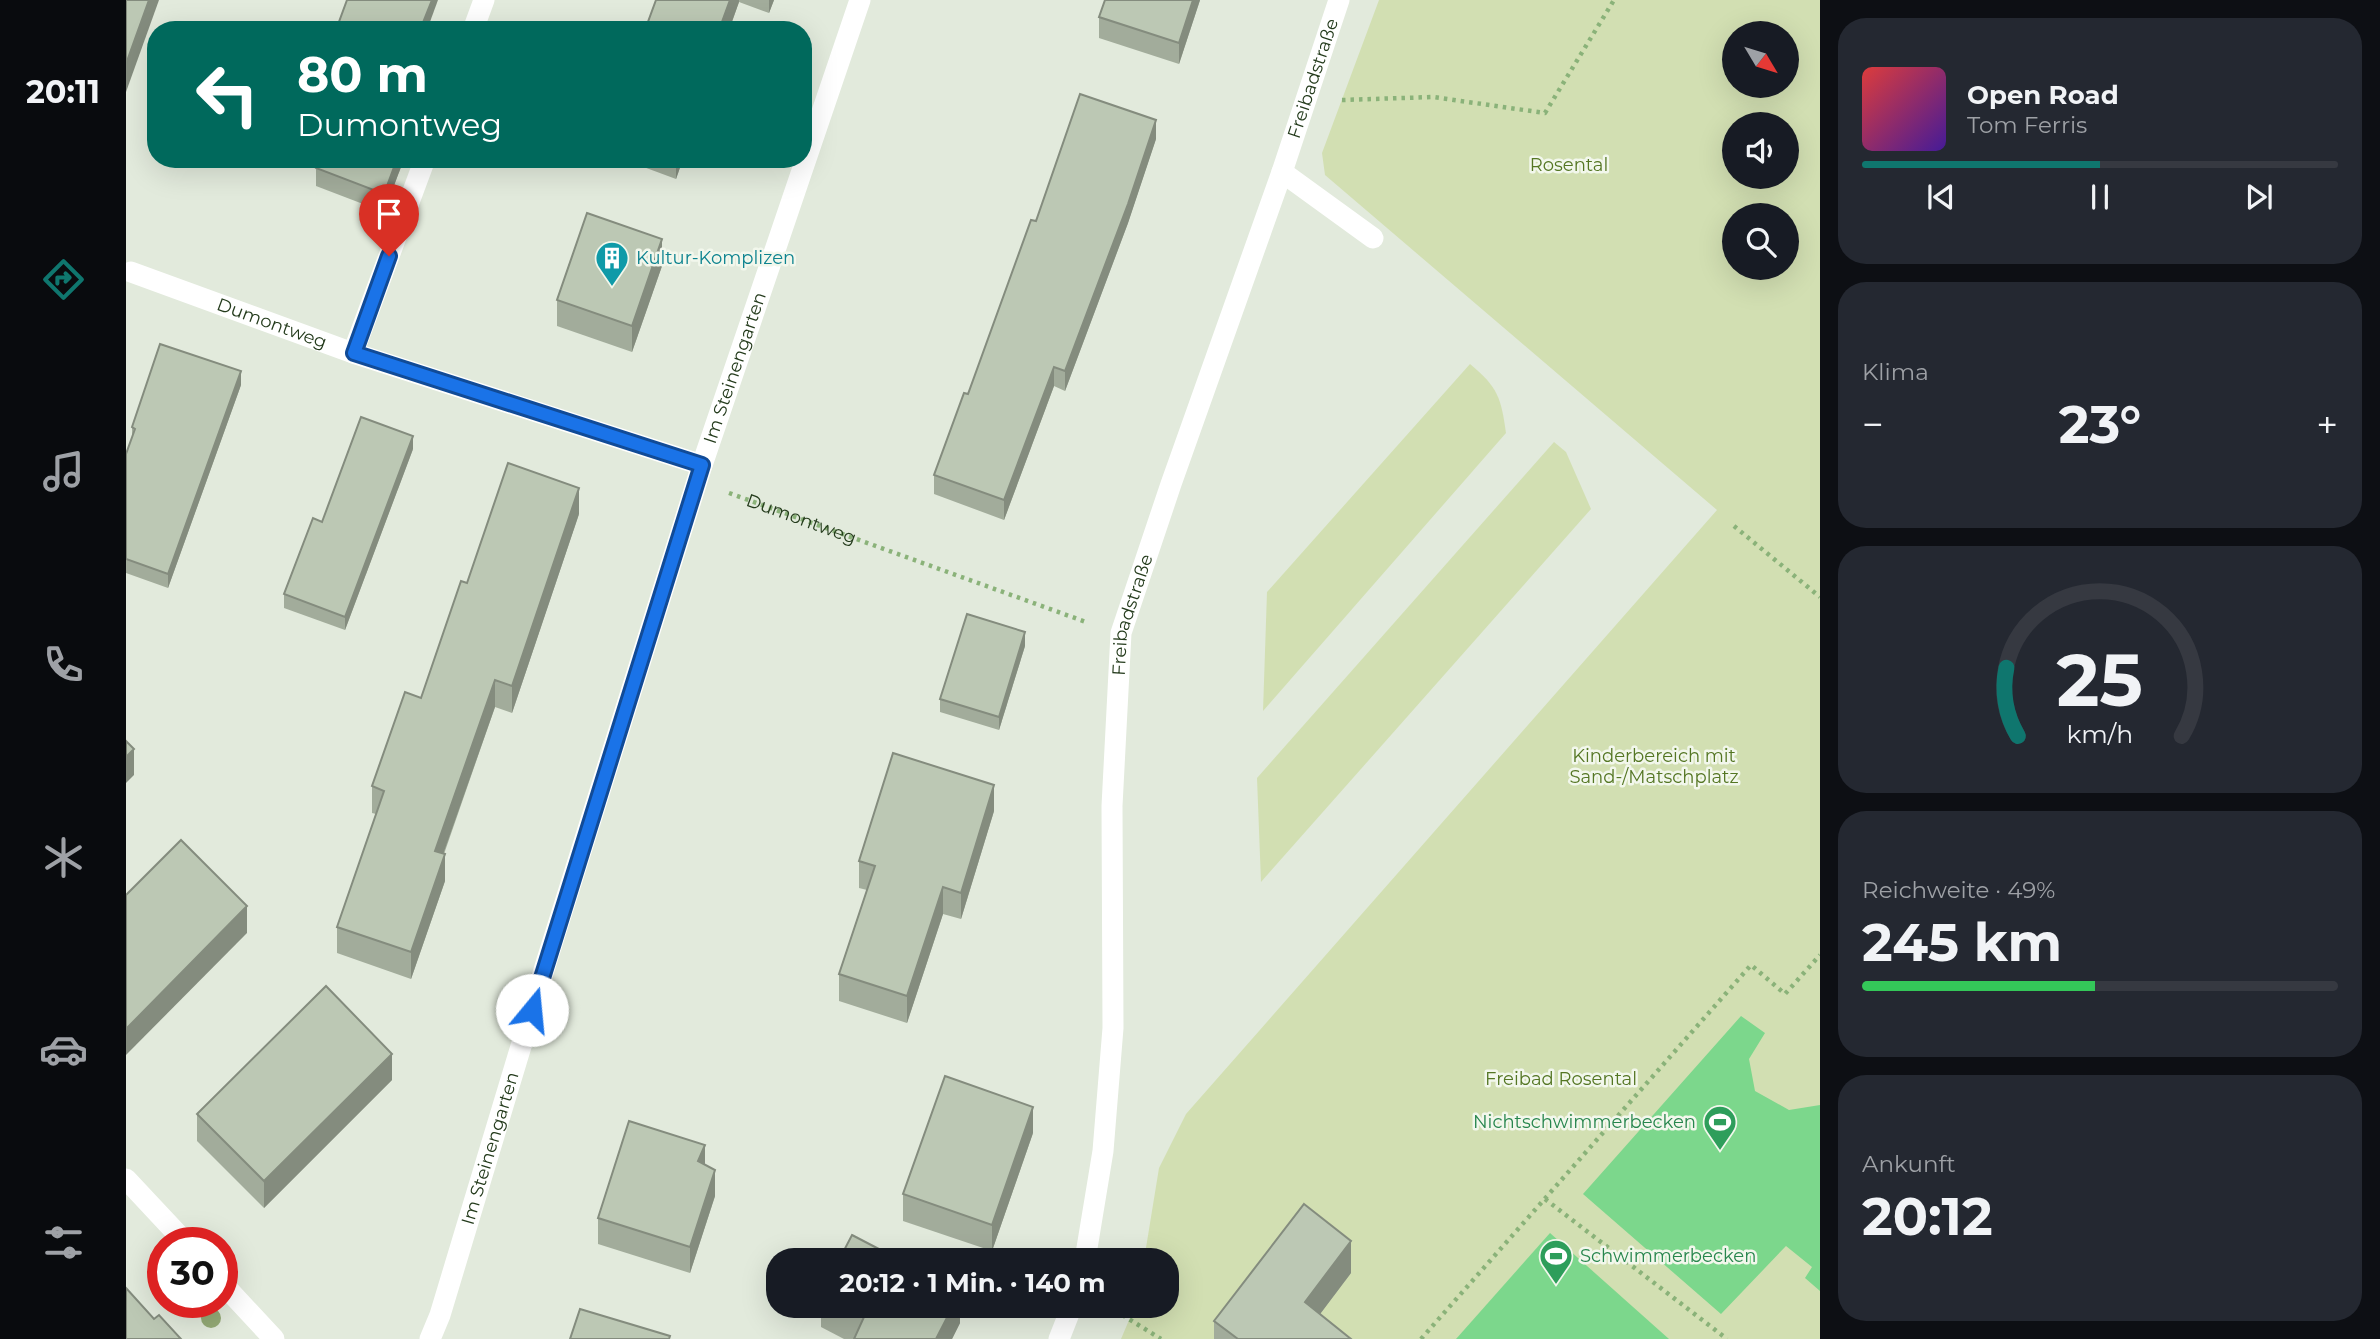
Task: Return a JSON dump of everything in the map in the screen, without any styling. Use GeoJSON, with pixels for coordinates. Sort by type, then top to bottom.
{"type":"FeatureCollection","features":[{"type":"Feature","properties":{"kind":"street"},"geometry":{"type":"LineString","coordinates":[[476,21],[484,0]]}},
{"type":"Feature","properties":{"kind":"street","name":"Im Steinengarten"},"geometry":{"type":"LineString","coordinates":[[812,141],[860,0]]}},
{"type":"Feature","properties":{"kind":"street","name":"Freibadstraße"},"geometry":{"type":"LineString","coordinates":[[1087,1248],[1103,1151],[1113,1028],[1112,806],[1121,634],[1171,484],[1307,101],[1339,0]]}},
{"type":"Feature","properties":{"kind":"street"},"geometry":{"type":"LineString","coordinates":[[354,353],[422,168]]}},
{"type":"Feature","properties":{"kind":"street","name":"Im Steinengarten"},"geometry":{"type":"LineString","coordinates":[[430,1339],[440,1315],[547,960],[702,465],[803,168]]}},
{"type":"Feature","properties":{"kind":"street"},"geometry":{"type":"LineString","coordinates":[[1282,172],[1373,238]]}},
{"type":"Feature","properties":{"kind":"street","name":"Dumontweg"},"geometry":{"type":"LineString","coordinates":[[131,272],[354,353],[702,465]]}},
{"type":"Feature","properties":{"kind":"street"},"geometry":{"type":"LineString","coordinates":[[126,1179],[171,1227]]}},
{"type":"Feature","properties":{"kind":"street"},"geometry":{"type":"LineString","coordinates":[[238,1300],[274,1339]]}},
{"type":"Feature","properties":{"kind":"street"},"geometry":{"type":"LineString","coordinates":[[1059,1339],[1067,1318]]}},
{"type":"Feature","properties":{"kind":"path"},"geometry":{"type":"LineString","coordinates":[[1307,101],[1433,97],[1545,113],[1614,0]]}},
{"type":"Feature","properties":{"kind":"path","name":"Dumontweg"},"geometry":{"type":"LineString","coordinates":[[702,465],[730,494],[1053,612],[1121,634]]}},
{"type":"Feature","properties":{"kind":"path"},"geometry":{"type":"LineString","coordinates":[[1734,526],[1820,597]]}},
{"type":"Feature","properties":{"kind":"path"},"geometry":{"type":"LineString","coordinates":[[1421,1339],[1751,965],[1785,995],[1820,955]]}},
{"type":"Feature","properties":{"kind":"path"},"geometry":{"type":"LineString","coordinates":[[1545,1199],[1727,1339]]}},
{"type":"Feature","properties":{"kind":"path"},"geometry":{"type":"LineString","coordinates":[[1126,1318],[1161,1339]]}},
{"type":"Feature","properties":{"kind":"green space","name":"Freibad Rosental"},"geometry":{"type":"Polygon","coordinates":[[[1379,0],[1820,0],[1820,1339],[1121,1339],[1130,1318],[1179,1318],[1179,1248],[1146,1248],[1159,1168],[1186,1114],[1717,510],[1325,175],[1322,153],[1379,0]]]}},
{"type":"Feature","properties":{"kind":"green space"},"geometry":{"type":"Polygon","coordinates":[[[1470,364],[1497,394],[1506,433],[1263,711],[1267,592],[1470,364]]]}},
{"type":"Feature","properties":{"kind":"green space"},"geometry":{"type":"Polygon","coordinates":[[[1554,442],[1566,452],[1591,509],[1261,882],[1257,778],[1554,442]]]}},
{"type":"Feature","properties":{"kind":"shaded area","name":"Nichtschwimmerbecken"},"geometry":{"type":"Polygon","coordinates":[[[1741,1016],[1765,1033],[1749,1059],[1755,1091],[1789,1110],[1820,1105],[1820,1291],[1805,1278],[1812,1267],[1786,1246],[1721,1314],[1583,1194],[1741,1016]]]}},
{"type":"Feature","properties":{"kind":"shaded area","name":"Schwimmerbecken"},"geometry":{"type":"Polygon","coordinates":[[[1550,1233],[1669,1339],[1456,1339],[1550,1233]]]}},
{"type":"Feature","properties":{"kind":"building"},"geometry":{"type":"Polygon","coordinates":[[[126,0],[149,0],[126,64],[126,0]]]}},
{"type":"Feature","properties":{"kind":"building"},"geometry":{"type":"Polygon","coordinates":[[[347,0],[432,0],[424,21],[339,21],[347,0]]]}},
{"type":"Feature","properties":{"kind":"building"},"geometry":{"type":"Polygon","coordinates":[[[656,0],[730,0],[722,21],[648,21],[656,0]]]}},
{"type":"Feature","properties":{"kind":"building"},"geometry":{"type":"Polygon","coordinates":[[[1105,0],[1193,0],[1179,43],[1099,17],[1105,0]]]}},
{"type":"Feature","properties":{"kind":"building"},"geometry":{"type":"Polygon","coordinates":[[[1080,94],[1156,120],[1128,204],[1065,371],[1054,367],[1004,500],[934,475],[964,393],[968,394],[1031,220],[1036,221],[1080,94]]]}},
{"type":"Feature","properties":{"kind":"building"},"geometry":{"type":"Polygon","coordinates":[[[316,168],[394,168],[384,194],[316,168]]]}},
{"type":"Feature","properties":{"kind":"building","name":"Kultur-Komplizen"},"geometry":{"type":"Polygon","coordinates":[[[587,213],[662,239],[632,326],[557,300],[587,213]]]}},
{"type":"Feature","properties":{"kind":"building"},"geometry":{"type":"Polygon","coordinates":[[[160,344],[241,371],[168,574],[126,559],[126,454],[135,429],[132,427],[160,344]]]}},
{"type":"Feature","properties":{"kind":"building"},"geometry":{"type":"Polygon","coordinates":[[[361,417],[413,436],[345,617],[284,594],[313,518],[322,522],[361,417]]]}},
{"type":"Feature","properties":{"kind":"building"},"geometry":{"type":"Polygon","coordinates":[[[508,463],[579,488],[512,686],[495,680],[435,851],[445,854],[411,952],[337,927],[384,791],[372,786],[405,692],[421,698],[461,581],[467,583],[508,463]]]}},
{"type":"Feature","properties":{"kind":"building"},"geometry":{"type":"Polygon","coordinates":[[[967,614],[1025,632],[999,717],[940,699],[967,614]]]}},
{"type":"Feature","properties":{"kind":"building"},"geometry":{"type":"Polygon","coordinates":[[[126,741],[134,749],[126,757],[126,741]]]}},
{"type":"Feature","properties":{"kind":"building"},"geometry":{"type":"Polygon","coordinates":[[[893,753],[994,785],[961,893],[943,887],[907,996],[839,974],[875,866],[859,861],[893,753]]]}},
{"type":"Feature","properties":{"kind":"building"},"geometry":{"type":"Polygon","coordinates":[[[181,840],[247,906],[126,1029],[126,895],[181,840]]]}},
{"type":"Feature","properties":{"kind":"building"},"geometry":{"type":"Polygon","coordinates":[[[326,986],[392,1054],[264,1181],[197,1114],[326,986]]]}},
{"type":"Feature","properties":{"kind":"building"},"geometry":{"type":"Polygon","coordinates":[[[945,1076],[1033,1107],[992,1225],[903,1194],[945,1076]]]}},
{"type":"Feature","properties":{"kind":"building"},"geometry":{"type":"Polygon","coordinates":[[[629,1121],[705,1145],[698,1161],[715,1170],[690,1247],[598,1218],[629,1121]]]}},
{"type":"Feature","properties":{"kind":"building"},"geometry":{"type":"Polygon","coordinates":[[[1304,1204],[1351,1241],[1305,1302],[1351,1339],[1238,1339],[1214,1321],[1304,1204]]]}},
{"type":"Feature","properties":{"kind":"building"},"geometry":{"type":"Polygon","coordinates":[[[852,1235],[877,1248],[845,1248],[852,1235]]]}},
{"type":"Feature","properties":{"kind":"building"},"geometry":{"type":"Polygon","coordinates":[[[126,1288],[147,1311],[147,1318],[162,1318],[181,1339],[126,1339],[126,1288]]]}},
{"type":"Feature","properties":{"kind":"building"},"geometry":{"type":"Polygon","coordinates":[[[580,1309],[670,1336],[669,1339],[570,1339],[580,1309]]]}},
{"type":"Feature","properties":{"kind":"building"},"geometry":{"type":"Polygon","coordinates":[[[864,1318],[947,1318],[936,1339],[854,1339],[864,1318]]]}},
{"type":"Feature","properties":{"kind":"place","name":"Kultur-Komplizen"},"geometry":{"type":"Point","coordinates":[612,288]}},
{"type":"Feature","properties":{"kind":"place","name":"Nichtschwimmerbecken"},"geometry":{"type":"Point","coordinates":[1720,1152]}},
{"type":"Feature","properties":{"kind":"place","name":"Schwimmerbecken"},"geometry":{"type":"Point","coordinates":[1556,1286]}},
{"type":"Feature","properties":{"kind":"route"},"geometry":{"type":"LineString","coordinates":[[389,256],[354,353],[702,465],[532,1010]]}},
{"type":"Feature","properties":{"kind":"park label","name":"Rosental"},"geometry":{"type":"Point","coordinates":[1569,165]}},
{"type":"Feature","properties":{"kind":"park label","name":"Kinderbereich mit Sand-/Matschplatz"},"geometry":{"type":"Point","coordinates":[1654,766]}}]}
